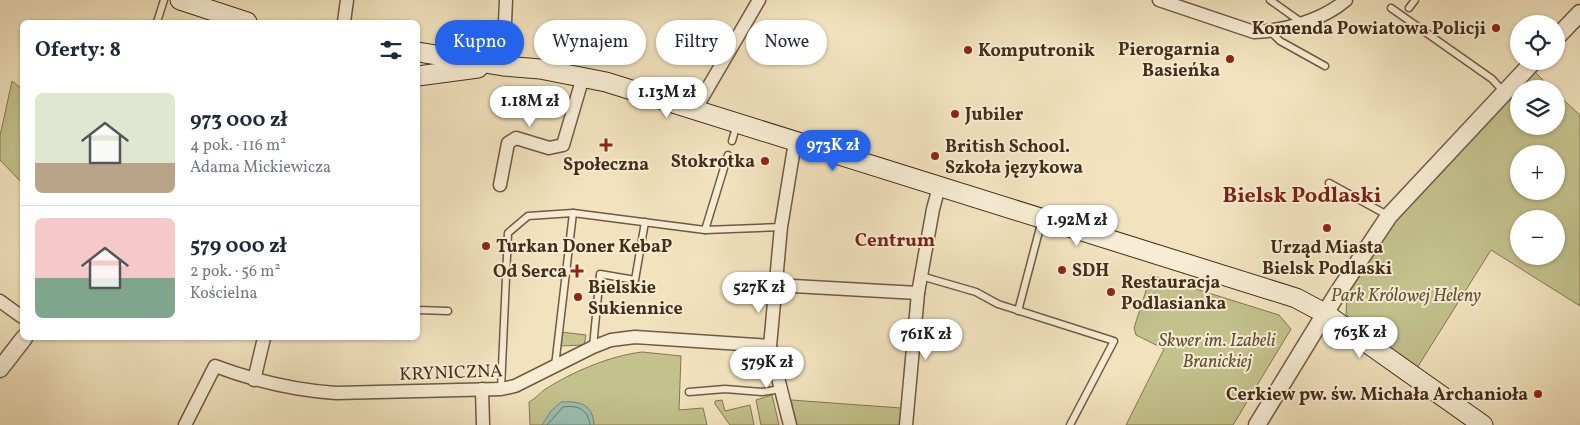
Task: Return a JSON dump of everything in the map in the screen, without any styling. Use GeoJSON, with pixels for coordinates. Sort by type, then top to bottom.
{"type":"FeatureCollection","features":[{"type":"Feature","properties":{"kind":"main road"},"geometry":{"type":"LineString","coordinates":[[180,0],[211,14],[238,20]]}},
{"type":"Feature","properties":{"kind":"main road"},"geometry":{"type":"LineString","coordinates":[[420,52],[583,77],[738,123],[939,188],[1296,298],[1326,314],[1483,425]]}},
{"type":"Feature","properties":{"kind":"main road"},"geometry":{"type":"LineString","coordinates":[[420,76],[503,66]]}},
{"type":"Feature","properties":{"kind":"street"},"geometry":{"type":"LineString","coordinates":[[344,20],[347,0]]}},
{"type":"Feature","properties":{"kind":"street"},"geometry":{"type":"LineString","coordinates":[[503,66],[506,0]]}},
{"type":"Feature","properties":{"kind":"street"},"geometry":{"type":"LineString","coordinates":[[695,110],[758,0]]}},
{"type":"Feature","properties":{"kind":"street"},"geometry":{"type":"LineString","coordinates":[[1159,0],[1254,32],[1270,31],[1301,22],[1336,8],[1346,0]]}},
{"type":"Feature","properties":{"kind":"street"},"geometry":{"type":"LineString","coordinates":[[1565,29],[1580,13]]}},
{"type":"Feature","properties":{"kind":"street"},"geometry":{"type":"LineString","coordinates":[[1257,425],[1389,216],[1526,70]]}},
{"type":"Feature","properties":{"kind":"street"},"geometry":{"type":"LineString","coordinates":[[500,185],[508,143],[516,138],[549,148],[563,145],[583,77]]}},
{"type":"Feature","properties":{"kind":"street"},"geometry":{"type":"LineString","coordinates":[[790,425],[770,346],[781,227],[795,142]]}},
{"type":"Feature","properties":{"kind":"street"},"geometry":{"type":"LineString","coordinates":[[906,425],[918,293],[933,209],[939,188]]}},
{"type":"Feature","properties":{"kind":"street"},"geometry":{"type":"LineString","coordinates":[[775,284],[918,293]]}},
{"type":"Feature","properties":{"kind":"street"},"geometry":{"type":"LineString","coordinates":[[0,301],[20,316]]}},
{"type":"Feature","properties":{"kind":"street","name":"KRYNICZNA"},"geometry":{"type":"LineString","coordinates":[[185,425],[215,366],[254,380],[285,387],[336,393],[482,390],[515,386],[611,340],[635,337],[770,346]]}},
{"type":"Feature","properties":{"kind":"street"},"geometry":{"type":"LineString","coordinates":[[0,369],[22,340]]}},
{"type":"Feature","properties":{"kind":"street"},"geometry":{"type":"LineString","coordinates":[[254,380],[264,340]]}},
{"type":"Feature","properties":{"kind":"street"},"geometry":{"type":"LineString","coordinates":[[482,390],[483,425]]}},
{"type":"Feature","properties":{"kind":"lane"},"geometry":{"type":"LineString","coordinates":[[158,20],[164,0]]}},
{"type":"Feature","properties":{"kind":"lane"},"geometry":{"type":"LineString","coordinates":[[1270,0],[1301,22]]}},
{"type":"Feature","properties":{"kind":"lane"},"geometry":{"type":"LineString","coordinates":[[1409,8],[1415,0]]}},
{"type":"Feature","properties":{"kind":"lane"},"geometry":{"type":"LineString","coordinates":[[1391,8],[1492,79],[1505,93]]}},
{"type":"Feature","properties":{"kind":"lane"},"geometry":{"type":"LineString","coordinates":[[1270,31],[1280,41],[1325,66]]}},
{"type":"Feature","properties":{"kind":"lane"},"geometry":{"type":"LineString","coordinates":[[732,141],[738,123]]}},
{"type":"Feature","properties":{"kind":"lane"},"geometry":{"type":"LineString","coordinates":[[705,230],[728,155]]}},
{"type":"Feature","properties":{"kind":"lane"},"geometry":{"type":"LineString","coordinates":[[1329,182],[1389,216]]}},
{"type":"Feature","properties":{"kind":"lane"},"geometry":{"type":"LineString","coordinates":[[501,389],[508,233],[528,216],[573,213],[705,230],[781,227]]}},
{"type":"Feature","properties":{"kind":"lane"},"geometry":{"type":"LineString","coordinates":[[555,366],[573,213]]}},
{"type":"Feature","properties":{"kind":"lane"},"geometry":{"type":"LineString","coordinates":[[1018,310],[1042,219]]}},
{"type":"Feature","properties":{"kind":"lane"},"geometry":{"type":"LineString","coordinates":[[593,347],[600,274],[635,280],[645,222]]}},
{"type":"Feature","properties":{"kind":"lane"},"geometry":{"type":"LineString","coordinates":[[921,276],[976,292],[998,304],[1114,341],[1070,425]]}},
{"type":"Feature","properties":{"kind":"lane"},"geometry":{"type":"LineString","coordinates":[[420,310],[448,311]]}},
{"type":"Feature","properties":{"kind":"lane"},"geometry":{"type":"LineString","coordinates":[[689,392],[725,389],[762,392],[781,389]]}},
{"type":"Feature","properties":{"kind":"green space","name":"Park Królowej Heleny"},"geometry":{"type":"Polygon","coordinates":[[[1534,71],[1543,80],[1526,80],[1534,71]]]}},
{"type":"Feature","properties":{"kind":"green space"},"geometry":{"type":"Polygon","coordinates":[[[12,81],[20,87],[20,181],[0,160],[0,136],[12,81]]]}},
{"type":"Feature","properties":{"kind":"green space","name":"Park Królowej Heleny"},"geometry":{"type":"Polygon","coordinates":[[[1510,97],[1510,135],[1565,135],[1565,101],[1580,115],[1580,306],[1515,265],[1565,265],[1565,210],[1510,210],[1510,262],[1491,250],[1417,368],[1352,321],[1346,314],[1347,296],[1395,220],[1510,97]]]}},
{"type":"Feature","properties":{"kind":"green space","name":"Skwer im. Izabeli Branickiej"},"geometry":{"type":"Polygon","coordinates":[[[1151,275],[1279,315],[1291,329],[1233,425],[1126,425],[1164,349],[1136,335],[1134,328],[1151,275]]]}},
{"type":"Feature","properties":{"kind":"green space"},"geometry":{"type":"Polygon","coordinates":[[[561,332],[586,335],[584,345],[559,346],[561,332]]]}},
{"type":"Feature","properties":{"kind":"green space"},"geometry":{"type":"Polygon","coordinates":[[[642,352],[681,356],[679,410],[703,408],[707,425],[530,425],[529,402],[544,390],[566,377],[591,366],[617,357],[642,352]]]}},
{"type":"Feature","properties":{"kind":"green space"},"geometry":{"type":"Polygon","coordinates":[[[772,395],[779,425],[761,425],[756,400],[772,395]]]}},
{"type":"Feature","properties":{"kind":"green space"},"geometry":{"type":"Polygon","coordinates":[[[722,400],[725,411],[750,405],[754,425],[730,425],[715,404],[715,401],[722,400]]]}},
{"type":"Feature","properties":{"kind":"green space"},"geometry":{"type":"Polygon","coordinates":[[[791,400],[901,408],[900,425],[797,425],[791,400]]]}},
{"type":"Feature","properties":{"kind":"water"},"geometry":{"type":"Polygon","coordinates":[[[561,402],[574,402],[584,405],[591,412],[594,425],[542,425],[551,411],[561,402]]]}},
{"type":"Feature","properties":{"kind":"place","name":"Komenda Powiatowa Policji"},"geometry":{"type":"Point","coordinates":[1496,28]}},
{"type":"Feature","properties":{"kind":"place","name":"Komputronik"},"geometry":{"type":"Point","coordinates":[968,50]}},
{"type":"Feature","properties":{"kind":"place","name":"Pierogarnia Basieńka"},"geometry":{"type":"Point","coordinates":[1230,59]}},
{"type":"Feature","properties":{"kind":"place","name":"Jubiler"},"geometry":{"type":"Point","coordinates":[955,114]}},
{"type":"Feature","properties":{"kind":"place","name":"Społeczna"},"geometry":{"type":"Point","coordinates":[606,145]}},
{"type":"Feature","properties":{"kind":"place","name":"British School. Szkoła językowa"},"geometry":{"type":"Point","coordinates":[935,156]}},
{"type":"Feature","properties":{"kind":"place","name":"Stokrotka"},"geometry":{"type":"Point","coordinates":[765,161]}},
{"type":"Feature","properties":{"kind":"place","name":"Urząd Miasta Bielsk Podlaski"},"geometry":{"type":"Point","coordinates":[1327,228]}},
{"type":"Feature","properties":{"kind":"place","name":"Turkan Doner KebaP"},"geometry":{"type":"Point","coordinates":[486,246]}},
{"type":"Feature","properties":{"kind":"place","name":"SDH"},"geometry":{"type":"Point","coordinates":[1062,270]}},
{"type":"Feature","properties":{"kind":"place","name":"Od Serca"},"geometry":{"type":"Point","coordinates":[577,271]}},
{"type":"Feature","properties":{"kind":"place","name":"Restauracja Podlasianka"},"geometry":{"type":"Point","coordinates":[1111,292]}},
{"type":"Feature","properties":{"kind":"place","name":"Bielskie Sukiennice"},"geometry":{"type":"Point","coordinates":[578,297]}},
{"type":"Feature","properties":{"kind":"place","name":"Cerkiew pw. św. Michała Archanioła"},"geometry":{"type":"Point","coordinates":[1538,394]}},
{"type":"Feature","properties":{"kind":"district","name":"Bielsk Podlaski"},"geometry":{"type":"Point","coordinates":[1302,194]}},
{"type":"Feature","properties":{"kind":"district","name":"Centrum"},"geometry":{"type":"Point","coordinates":[895,239]}}]}
